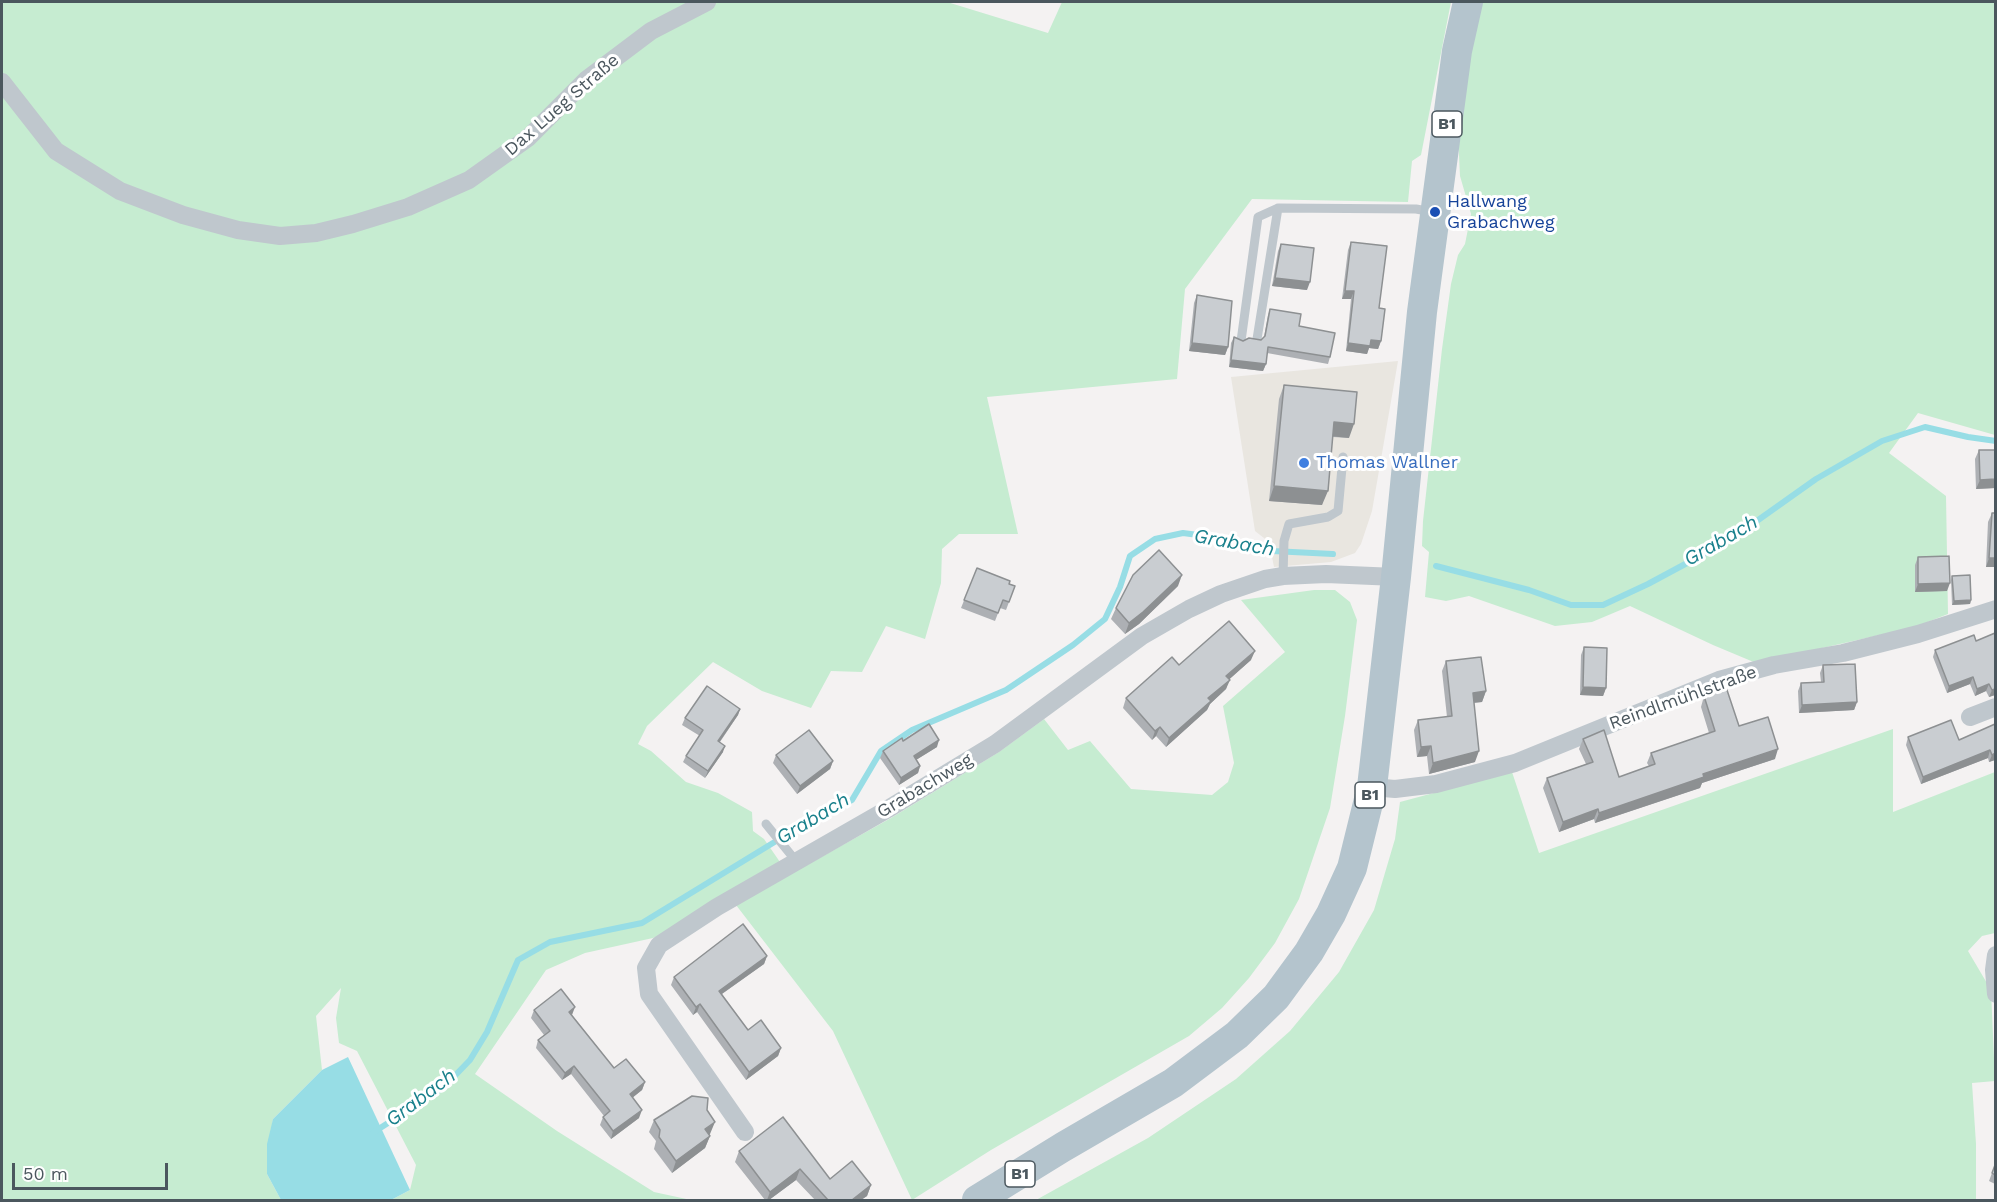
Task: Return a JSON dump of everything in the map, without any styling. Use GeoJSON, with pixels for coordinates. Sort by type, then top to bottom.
{"type":"FeatureCollection","features":[{"type":"Feature","properties":{"kind":"main road","name":"B1"},"geometry":{"type":"LineString","coordinates":[[977,1200],[1063,1146],[1173,1083],[1237,1035],[1276,997],[1308,952],[1331,914],[1352,867],[1372,787],[1396,577],[1422,312],[1457,51],[1468,2]]}},
{"type":"Feature","properties":{"kind":"street","name":"Dax Lueg Straße"},"geometry":{"type":"LineString","coordinates":[[2,82],[56,151],[120,191],[183,215],[237,230],[280,236],[316,233],[408,207],[469,180],[528,138],[594,74],[651,31],[707,2]]}},
{"type":"Feature","properties":{"kind":"street","name":"Grabachweg"},"geometry":{"type":"LineString","coordinates":[[745,1132],[649,994],[646,968],[659,945],[791,854],[888,809],[995,744],[1142,636],[1221,594],[1265,579],[1283,570],[1396,577]]}},
{"type":"Feature","properties":{"kind":"street","name":"Reindlmühlstraße"},"geometry":{"type":"LineString","coordinates":[[1372,787],[1395,789],[1436,784],[1515,763],[1719,681],[1774,665],[1843,653],[1918,634],[1995,609]]}},
{"type":"Feature","properties":{"kind":"street"},"geometry":{"type":"LineString","coordinates":[[1970,717],[1995,707]]}},
{"type":"Feature","properties":{"kind":"street"},"geometry":{"type":"LineString","coordinates":[[1995,955],[1995,994]]}},
{"type":"Feature","properties":{"kind":"lane"},"geometry":{"type":"LineString","coordinates":[[1241,341],[1258,217],[1278,208],[1435,212]]}},
{"type":"Feature","properties":{"kind":"lane"},"geometry":{"type":"LineString","coordinates":[[1257,339],[1278,208]]}},
{"type":"Feature","properties":{"kind":"lane"},"geometry":{"type":"LineString","coordinates":[[1283,570],[1284,541],[1289,524],[1328,518],[1338,510],[1343,457]]}},
{"type":"Feature","properties":{"kind":"lane"},"geometry":{"type":"LineString","coordinates":[[766,824],[791,854]]}},
{"type":"Feature","properties":{"kind":"shaded area"},"geometry":{"type":"Polygon","coordinates":[[[1398,361],[1372,511],[1361,544],[1355,553],[1331,562],[1274,567],[1269,542],[1255,531],[1231,377],[1398,361]]]}},
{"type":"Feature","properties":{"kind":"green space"},"geometry":{"type":"Polygon","coordinates":[[[2,2],[947,2],[1048,33],[1062,2],[1451,2],[1421,155],[1412,161],[1408,202],[1252,199],[1185,289],[1177,379],[987,397],[1018,534],[959,534],[942,549],[941,583],[925,639],[886,626],[862,672],[831,671],[811,708],[762,691],[713,662],[647,726],[638,744],[651,751],[686,782],[718,793],[752,812],[753,831],[764,839],[789,875],[891,818],[999,752],[1044,719],[1068,750],[1090,741],[1131,789],[1212,795],[1228,782],[1234,763],[1223,706],[1285,652],[1241,600],[1314,590],[1335,590],[1350,602],[1357,620],[1330,808],[1299,899],[1275,943],[1249,978],[1222,1008],[1189,1036],[991,1150],[912,1200],[833,1031],[736,905],[653,938],[585,953],[546,970],[475,1074],[557,1131],[654,1192],[691,1200],[391,1200],[410,1190],[416,1165],[357,1051],[339,1043],[336,1018],[341,988],[316,1016],[322,1070],[273,1119],[267,1174],[281,1200],[2,1200],[2,2]]]}},
{"type":"Feature","properties":{"kind":"green space"},"geometry":{"type":"Polygon","coordinates":[[[1479,2],[1995,2],[1995,435],[1918,413],[1889,453],[1946,496],[1948,614],[1915,627],[1756,663],[1630,606],[1592,622],[1555,626],[1469,596],[1446,601],[1425,597],[1429,552],[1422,546],[1423,521],[1442,349],[1451,284],[1458,255],[1465,244],[1471,214],[1460,176],[1458,134],[1479,2]]]}},
{"type":"Feature","properties":{"kind":"green space"},"geometry":{"type":"Polygon","coordinates":[[[1893,729],[1893,812],[1995,772],[1995,933],[1982,936],[1968,951],[1991,990],[1995,1081],[1972,1083],[1976,1144],[1976,1200],[1036,1200],[1148,1138],[1236,1079],[1290,1031],[1339,972],[1374,910],[1395,839],[1400,802],[1512,772],[1539,853],[1893,729]]]}},
{"type":"Feature","properties":{"kind":"water"},"geometry":{"type":"Polygon","coordinates":[[[348,1057],[410,1190],[391,1200],[281,1200],[267,1174],[267,1144],[273,1119],[322,1070],[348,1057]]]}},
{"type":"Feature","properties":{"kind":"building"},"geometry":{"type":"Polygon","coordinates":[[[1351,242],[1387,246],[1379,308],[1385,309],[1381,341],[1371,340],[1370,346],[1348,343],[1354,291],[1345,291],[1351,242]]]}},
{"type":"Feature","properties":{"kind":"building"},"geometry":{"type":"Polygon","coordinates":[[[1281,244],[1314,248],[1310,282],[1275,278],[1281,244]]]}},
{"type":"Feature","properties":{"kind":"building"},"geometry":{"type":"Polygon","coordinates":[[[1197,295],[1232,301],[1228,347],[1192,343],[1197,295]]]}},
{"type":"Feature","properties":{"kind":"building"},"geometry":{"type":"Polygon","coordinates":[[[1270,309],[1301,314],[1299,326],[1335,333],[1330,357],[1268,347],[1266,364],[1231,360],[1234,337],[1243,341],[1249,338],[1261,340],[1265,336],[1270,309]]]}},
{"type":"Feature","properties":{"kind":"building"},"geometry":{"type":"Polygon","coordinates":[[[1284,385],[1357,392],[1354,424],[1334,422],[1328,491],[1274,486],[1284,385]]]}},
{"type":"Feature","properties":{"kind":"building"},"geometry":{"type":"Polygon","coordinates":[[[1979,450],[1995,450],[1995,479],[1980,480],[1979,450]]]}},
{"type":"Feature","properties":{"kind":"building"},"geometry":{"type":"Polygon","coordinates":[[[1992,513],[1995,513],[1995,558],[1989,558],[1992,513]]]}},
{"type":"Feature","properties":{"kind":"building"},"geometry":{"type":"Polygon","coordinates":[[[1159,550],[1182,575],[1129,623],[1116,608],[1133,575],[1159,550]]]}},
{"type":"Feature","properties":{"kind":"building"},"geometry":{"type":"Polygon","coordinates":[[[1949,556],[1950,583],[1918,584],[1918,557],[1949,556]]]}},
{"type":"Feature","properties":{"kind":"building"},"geometry":{"type":"Polygon","coordinates":[[[977,568],[1010,581],[1009,584],[1015,586],[1009,602],[1003,600],[998,613],[964,600],[977,568]]]}},
{"type":"Feature","properties":{"kind":"building"},"geometry":{"type":"Polygon","coordinates":[[[1970,575],[1971,600],[1954,601],[1952,576],[1970,575]]]}},
{"type":"Feature","properties":{"kind":"building"},"geometry":{"type":"Polygon","coordinates":[[[1229,621],[1255,651],[1226,676],[1230,680],[1208,698],[1211,701],[1169,738],[1160,727],[1155,731],[1126,698],[1172,657],[1179,665],[1229,621]]]}},
{"type":"Feature","properties":{"kind":"building"},"geometry":{"type":"Polygon","coordinates":[[[1995,633],[1995,689],[1992,690],[1989,684],[1977,689],[1973,677],[1949,686],[1935,650],[1974,635],[1976,641],[1995,633]]]}},
{"type":"Feature","properties":{"kind":"building"},"geometry":{"type":"Polygon","coordinates":[[[1584,647],[1607,648],[1606,688],[1583,687],[1584,647]]]}},
{"type":"Feature","properties":{"kind":"building"},"geometry":{"type":"Polygon","coordinates":[[[1481,657],[1486,691],[1473,693],[1479,751],[1433,763],[1431,746],[1421,747],[1418,720],[1452,716],[1446,661],[1481,657]]]}},
{"type":"Feature","properties":{"kind":"building"},"geometry":{"type":"Polygon","coordinates":[[[1855,664],[1857,702],[1802,705],[1801,683],[1824,682],[1823,665],[1855,664]]]}},
{"type":"Feature","properties":{"kind":"building"},"geometry":{"type":"Polygon","coordinates":[[[707,686],[740,709],[718,741],[725,746],[708,771],[686,756],[703,730],[685,718],[707,686]]]}},
{"type":"Feature","properties":{"kind":"building"},"geometry":{"type":"Polygon","coordinates":[[[1726,687],[1739,726],[1768,717],[1778,749],[1599,813],[1598,809],[1563,822],[1547,778],[1593,762],[1583,739],[1604,730],[1619,777],[1655,764],[1651,753],[1715,731],[1704,696],[1726,687]]]}},
{"type":"Feature","properties":{"kind":"building"},"geometry":{"type":"Polygon","coordinates":[[[1951,720],[1959,740],[1995,724],[1995,753],[1992,755],[1990,750],[1923,777],[1908,737],[1951,720]]]}},
{"type":"Feature","properties":{"kind":"building"},"geometry":{"type":"Polygon","coordinates":[[[929,724],[939,740],[914,756],[920,766],[901,778],[883,751],[929,724]]]}},
{"type":"Feature","properties":{"kind":"building"},"geometry":{"type":"Polygon","coordinates":[[[809,730],[833,761],[800,786],[776,755],[809,730]]]}},
{"type":"Feature","properties":{"kind":"building"},"geometry":{"type":"Polygon","coordinates":[[[743,924],[767,956],[719,991],[748,1030],[761,1020],[781,1048],[749,1072],[700,1004],[696,1007],[674,977],[743,924]]]}},
{"type":"Feature","properties":{"kind":"building"},"geometry":{"type":"Polygon","coordinates":[[[561,989],[575,1007],[569,1012],[614,1068],[626,1059],[645,1082],[630,1094],[642,1110],[613,1131],[603,1117],[610,1111],[574,1066],[565,1073],[538,1040],[550,1031],[534,1010],[561,989]]]}},
{"type":"Feature","properties":{"kind":"building"},"geometry":{"type":"Polygon","coordinates":[[[692,1096],[708,1098],[707,1110],[715,1122],[705,1129],[710,1136],[676,1161],[659,1137],[660,1130],[654,1120],[692,1096]]]}},
{"type":"Feature","properties":{"kind":"building"},"geometry":{"type":"Polygon","coordinates":[[[783,1117],[830,1179],[852,1161],[871,1185],[852,1200],[828,1200],[800,1169],[770,1192],[739,1151],[783,1117]]]}},
{"type":"Feature","properties":{"kind":"waterway","name":"Grabach"},"geometry":{"type":"LineString","coordinates":[[1436,566],[1529,590],[1571,605],[1603,605],[1648,584],[1730,540],[1816,479],[1882,441],[1925,427],[1996,441]]}},
{"type":"Feature","properties":{"kind":"waterway","name":"Grabach"},"geometry":{"type":"LineString","coordinates":[[374,1132],[444,1087],[470,1060],[487,1032],[518,960],[550,942],[642,923],[804,824],[823,817],[852,800],[881,751],[912,730],[1006,690],[1073,645],[1105,619],[1120,587],[1130,556],[1155,539],[1183,533],[1221,538],[1252,550],[1333,554]]}},
{"type":"Feature","properties":{"kind":"place","name":"Hallwang Grabachweg"},"geometry":{"type":"Point","coordinates":[1435,212]}},
{"type":"Feature","properties":{"kind":"place","name":"Thomas Wallner"},"geometry":{"type":"Point","coordinates":[1304,463]}}]}
